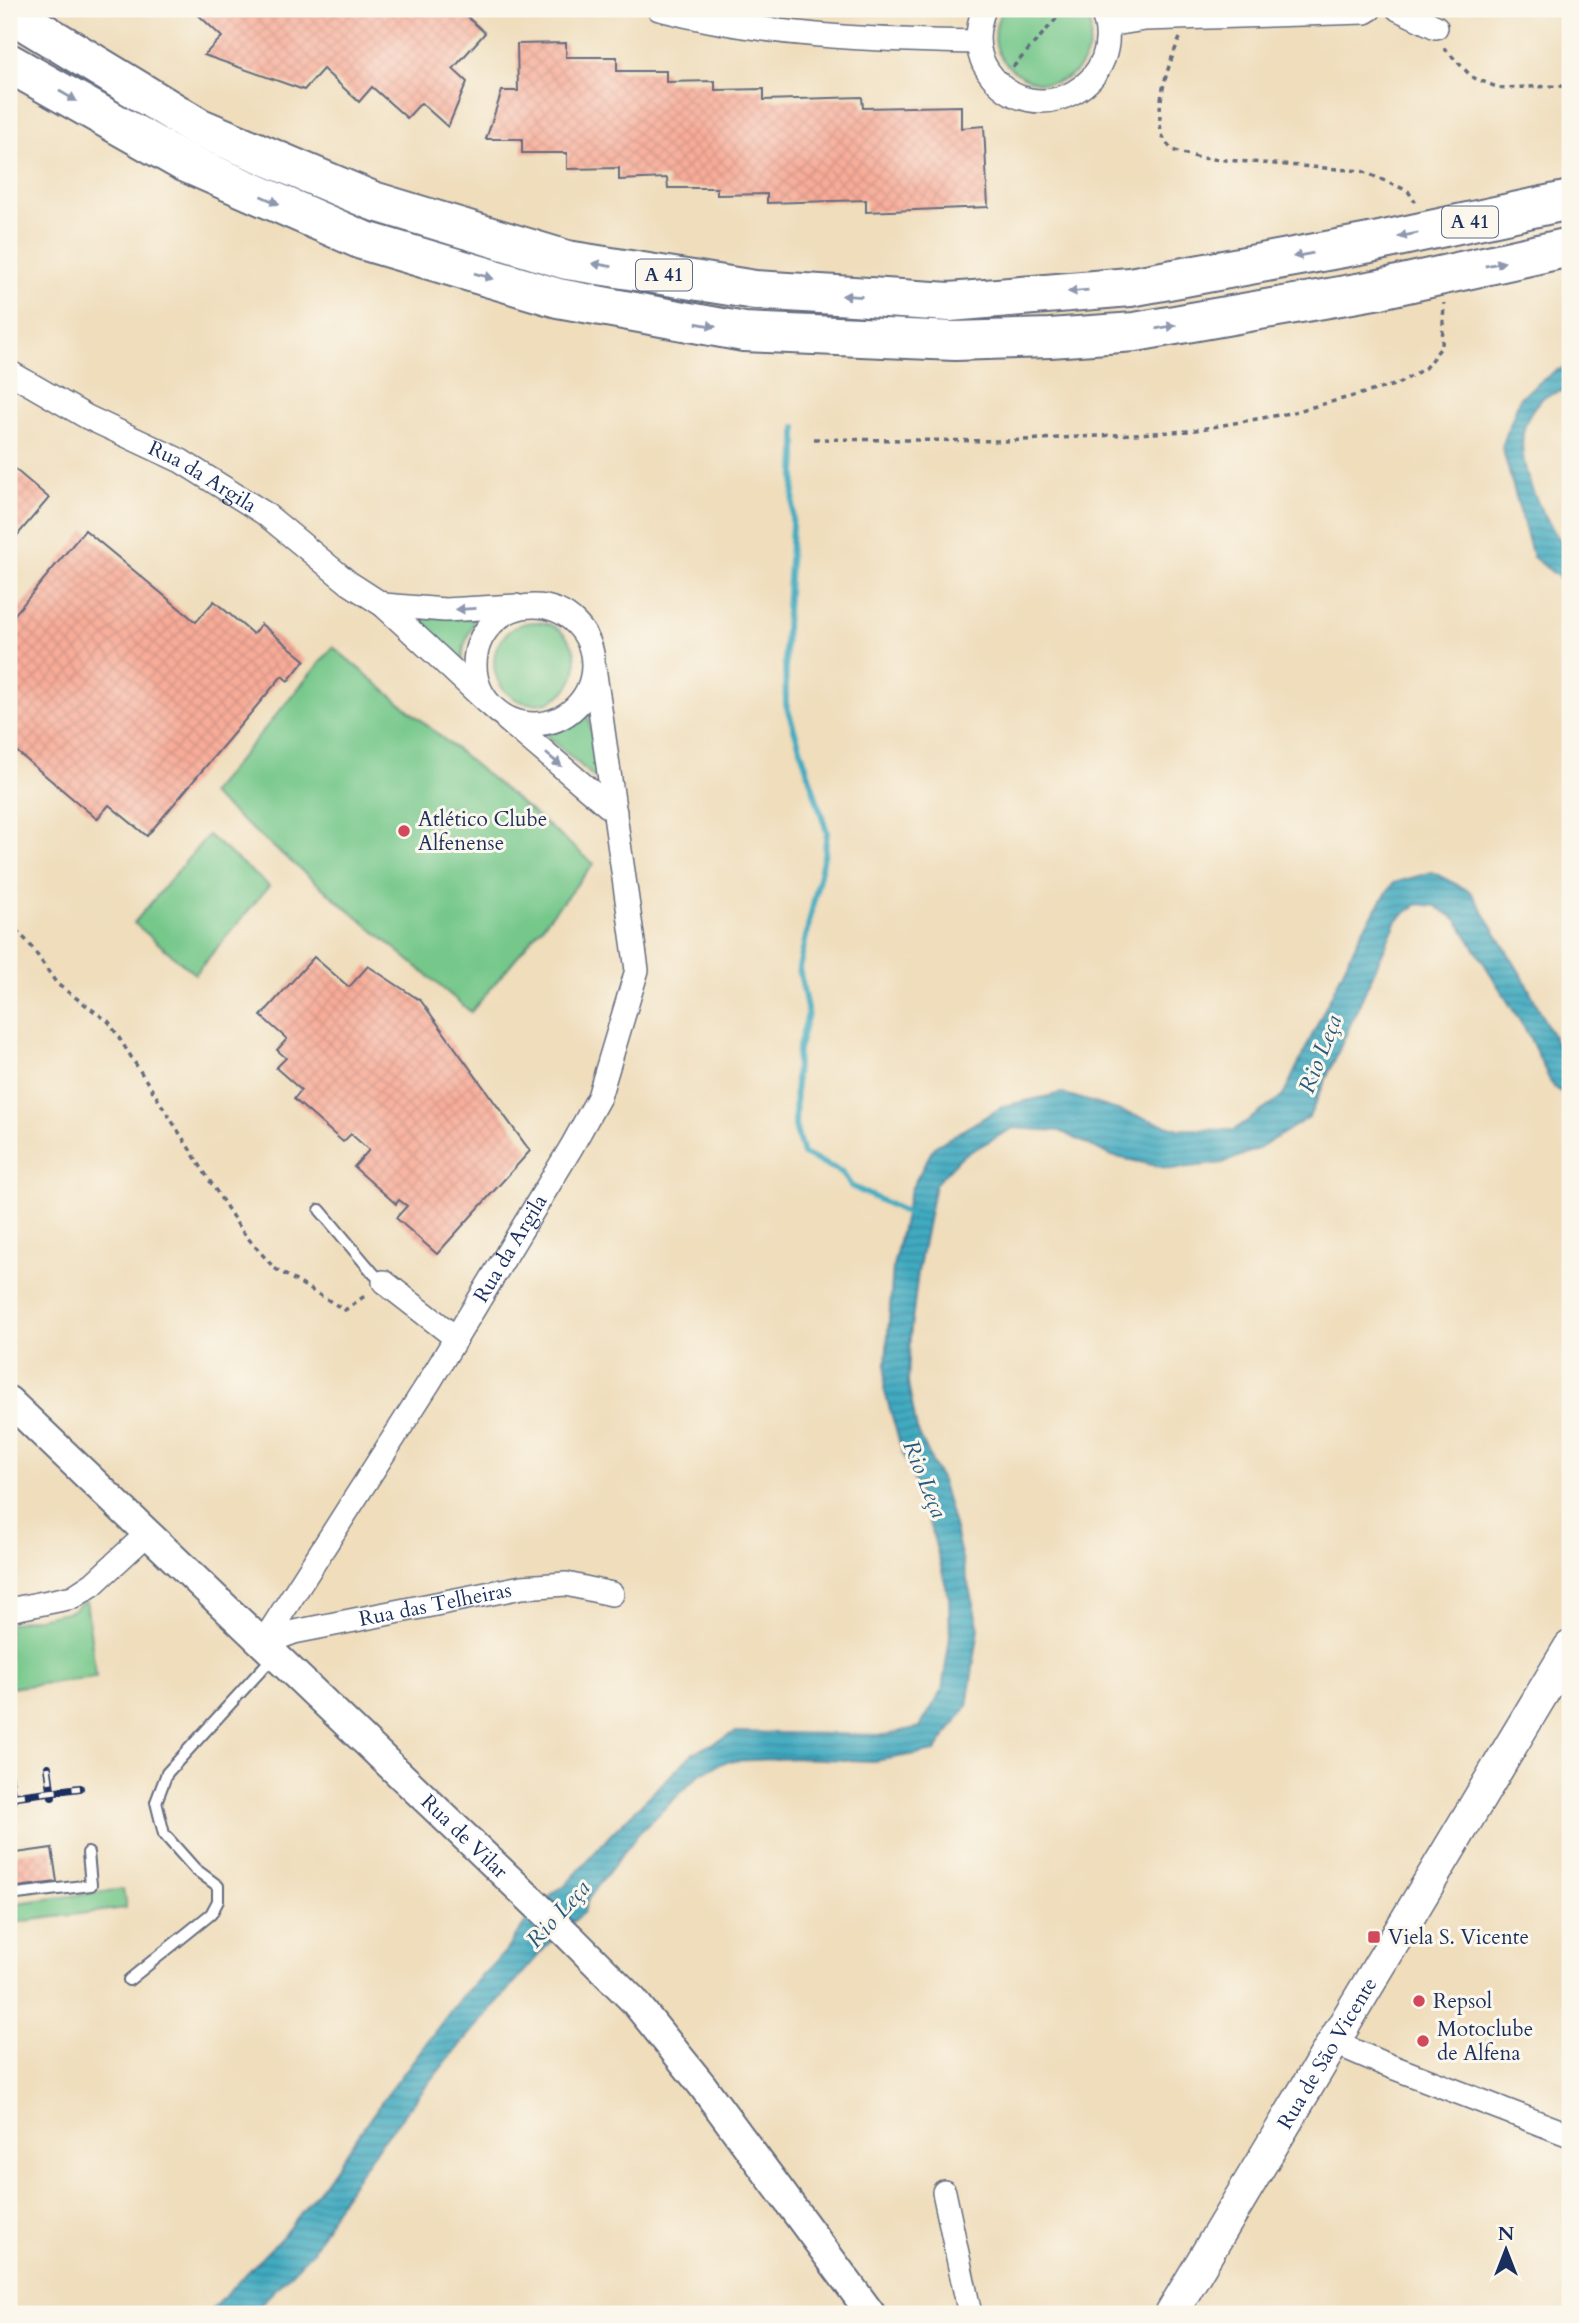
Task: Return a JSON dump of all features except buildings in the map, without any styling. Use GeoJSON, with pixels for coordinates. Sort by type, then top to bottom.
{"type":"FeatureCollection","features":[{"type":"Feature","properties":{"kind":"highway","name":"A 41"},"geometry":{"type":"LineString","coordinates":[[9,12],[198,127],[373,201],[568,260],[755,290],[950,302],[1130,287],[1370,243],[1570,200]]}},
{"type":"Feature","properties":{"kind":"highway","name":"A 41"},"geometry":{"type":"LineString","coordinates":[[9,63],[182,161],[362,240],[558,298],[744,332],[955,341],[1135,332],[1380,289],[1570,247]]}},
{"type":"Feature","properties":{"kind":"main road","name":"Rua de São Vicente"},"geometry":{"type":"LineString","coordinates":[[1171,2314],[1570,1647]]}},
{"type":"Feature","properties":{"kind":"street"},"geometry":{"type":"LineString","coordinates":[[659,9],[786,32],[885,40],[977,42]]}},
{"type":"Feature","properties":{"kind":"street"},"geometry":{"type":"LineString","coordinates":[[984,9],[979,22],[977,42],[983,63],[995,81],[1008,92],[1041,102],[1076,93],[1091,80],[1102,64],[1108,45],[1104,17],[1145,19],[1365,12],[1370,9]]}},
{"type":"Feature","properties":{"kind":"street"},"geometry":{"type":"LineString","coordinates":[[1398,9],[1436,27]]}},
{"type":"Feature","properties":{"kind":"street","name":"Rua da Argila"},"geometry":{"type":"LineString","coordinates":[[9,372],[87,417],[191,467],[264,513],[349,583],[383,605],[495,709],[615,812]]}},
{"type":"Feature","properties":{"kind":"street","name":"Rua da Argila"},"geometry":{"type":"LineString","coordinates":[[268,1650],[599,1097],[637,970],[592,648],[583,631],[570,617],[553,608],[534,606],[445,610],[383,605]]}},
{"type":"Feature","properties":{"kind":"street","name":"Rua da Argila"},"geometry":{"type":"LineString","coordinates":[[534,606],[515,609],[498,618],[485,632],[477,649],[475,668],[479,687],[495,709],[520,723],[555,721],[571,713],[583,700],[591,685],[594,667]]}},
{"type":"Feature","properties":{"kind":"street"},"geometry":{"type":"LineString","coordinates":[[384,1282],[456,1338]]}},
{"type":"Feature","properties":{"kind":"street","name":"Rua de Vilar"},"geometry":{"type":"LineString","coordinates":[[9,1401],[634,2001],[702,2085],[871,2314]]}},
{"type":"Feature","properties":{"kind":"street"},"geometry":{"type":"LineString","coordinates":[[9,1610],[73,1597],[93,1584],[147,1534]]}},
{"type":"Feature","properties":{"kind":"street","name":"Rua das Telheiras"},"geometry":{"type":"LineString","coordinates":[[268,1650],[294,1632],[522,1587],[566,1584],[612,1594]]}},
{"type":"Feature","properties":{"kind":"street"},"geometry":{"type":"LineString","coordinates":[[1333,2042],[1570,2135]]}},
{"type":"Feature","properties":{"kind":"street"},"geometry":{"type":"LineString","coordinates":[[944,2192],[970,2314]]}},
{"type":"Feature","properties":{"kind":"lane"},"geometry":{"type":"LineString","coordinates":[[320,1210],[374,1274],[384,1282]]}},
{"type":"Feature","properties":{"kind":"lane"},"geometry":{"type":"LineString","coordinates":[[129,1980],[211,1914],[218,1901],[218,1886],[195,1869],[164,1834],[156,1802],[167,1773],[268,1650]]}},
{"type":"Feature","properties":{"kind":"lane"},"geometry":{"type":"LineString","coordinates":[[9,1895],[91,1885],[88,1853]]}},
{"type":"Feature","properties":{"kind":"path"},"geometry":{"type":"LineString","coordinates":[[995,81],[1011,69],[1065,9]]}},
{"type":"Feature","properties":{"kind":"path"},"geometry":{"type":"LineString","coordinates":[[1436,27],[1441,45],[1472,77],[1499,88],[1561,86],[1570,89]]}},
{"type":"Feature","properties":{"kind":"path"},"geometry":{"type":"LineString","coordinates":[[9,923],[29,943],[57,985],[109,1022],[241,1230],[274,1268],[345,1310],[384,1282]]}},
{"type":"Feature","properties":{"kind":"green space"},"geometry":{"type":"Polygon","coordinates":[[[1002,9],[1086,9],[1090,20],[1090,44],[1081,66],[1073,74],[1050,83],[1033,81],[1017,73],[1003,60],[996,45],[996,27],[1002,9]]]}},
{"type":"Feature","properties":{"kind":"green space"},"geometry":{"type":"Polygon","coordinates":[[[409,616],[475,619],[464,646],[462,662],[460,663],[409,616]]]}},
{"type":"Feature","properties":{"kind":"green space"},"geometry":{"type":"Polygon","coordinates":[[[535,622],[551,625],[564,634],[573,647],[576,663],[573,679],[564,692],[551,701],[535,704],[519,701],[506,692],[497,679],[494,663],[497,647],[506,634],[519,625],[535,622]]]}},
{"type":"Feature","properties":{"kind":"green space","name":"Atlético Clube Alfenense"},"geometry":{"type":"Polygon","coordinates":[[[333,647],[594,864],[471,1012],[210,794],[333,647]]]}},
{"type":"Feature","properties":{"kind":"green space"},"geometry":{"type":"Polygon","coordinates":[[[588,713],[595,778],[546,735],[570,726],[588,713]]]}},
{"type":"Feature","properties":{"kind":"green space"},"geometry":{"type":"Polygon","coordinates":[[[208,835],[269,886],[195,974],[134,923],[208,835]]]}},
{"type":"Feature","properties":{"kind":"green space"},"geometry":{"type":"Polygon","coordinates":[[[86,1600],[96,1677],[9,1688],[9,1624],[71,1611],[86,1600]]]}},
{"type":"Feature","properties":{"kind":"green space"},"geometry":{"type":"Polygon","coordinates":[[[123,1889],[126,1908],[9,1923],[9,1904],[123,1889]]]}},
{"type":"Feature","properties":{"kind":"water"},"geometry":{"type":"Polygon","coordinates":[[[1570,366],[1570,389],[1544,397],[1538,403],[1525,425],[1522,444],[1530,484],[1549,523],[1570,553],[1570,586],[1533,557],[1502,447],[1520,397],[1555,371],[1570,366]]]}},
{"type":"Feature","properties":{"kind":"water","name":"Rio Leça"},"geometry":{"type":"Polygon","coordinates":[[[1432,872],[1471,892],[1525,981],[1570,1071],[1570,1098],[1553,1087],[1528,1034],[1457,920],[1436,906],[1417,904],[1397,920],[1309,1117],[1260,1148],[1223,1163],[1171,1169],[1112,1156],[1060,1131],[1013,1128],[962,1156],[935,1184],[918,1272],[910,1337],[908,1383],[917,1430],[942,1483],[979,1629],[967,1706],[935,1751],[874,1761],[798,1758],[727,1761],[701,1773],[639,1833],[588,1899],[584,1912],[549,1943],[449,2058],[378,2147],[342,2198],[312,2252],[251,2314],[207,2314],[280,2239],[461,1997],[504,1953],[527,1921],[554,1892],[565,1886],[612,1833],[693,1753],[736,1732],[885,1735],[920,1727],[942,1690],[950,1637],[949,1598],[934,1539],[903,1454],[884,1389],[893,1267],[911,1189],[934,1147],[1004,1106],[1062,1093],[1179,1129],[1234,1130],[1283,1096],[1362,931],[1393,883],[1432,872]]]}},
{"type":"Feature","properties":{"kind":"waterway"},"geometry":{"type":"LineString","coordinates":[[796,427],[785,647],[786,704],[827,832],[799,968],[808,1014],[798,1050],[795,1126],[803,1154],[842,1172],[851,1186],[911,1215]]}},
{"type":"Feature","properties":{"kind":"railway"},"geometry":{"type":"LineString","coordinates":[[48,1767],[52,1797]]}},
{"type":"Feature","properties":{"kind":"railway"},"geometry":{"type":"LineString","coordinates":[[9,1772],[13,1802]]}},
{"type":"Feature","properties":{"kind":"railway"},"geometry":{"type":"LineString","coordinates":[[9,1797],[80,1788]]}},
{"type":"Feature","properties":{"kind":"place","name":"Atlético Clube Alfenense"},"geometry":{"type":"Point","coordinates":[404,831]}},
{"type":"Feature","properties":{"kind":"place","name":"Viela S. Vicente"},"geometry":{"type":"Point","coordinates":[1374,1937]}},
{"type":"Feature","properties":{"kind":"place","name":"Repsol"},"geometry":{"type":"Point","coordinates":[1419,2001]}},
{"type":"Feature","properties":{"kind":"place","name":"Motoclube de Alfena"},"geometry":{"type":"Point","coordinates":[1423,2041]}}]}
